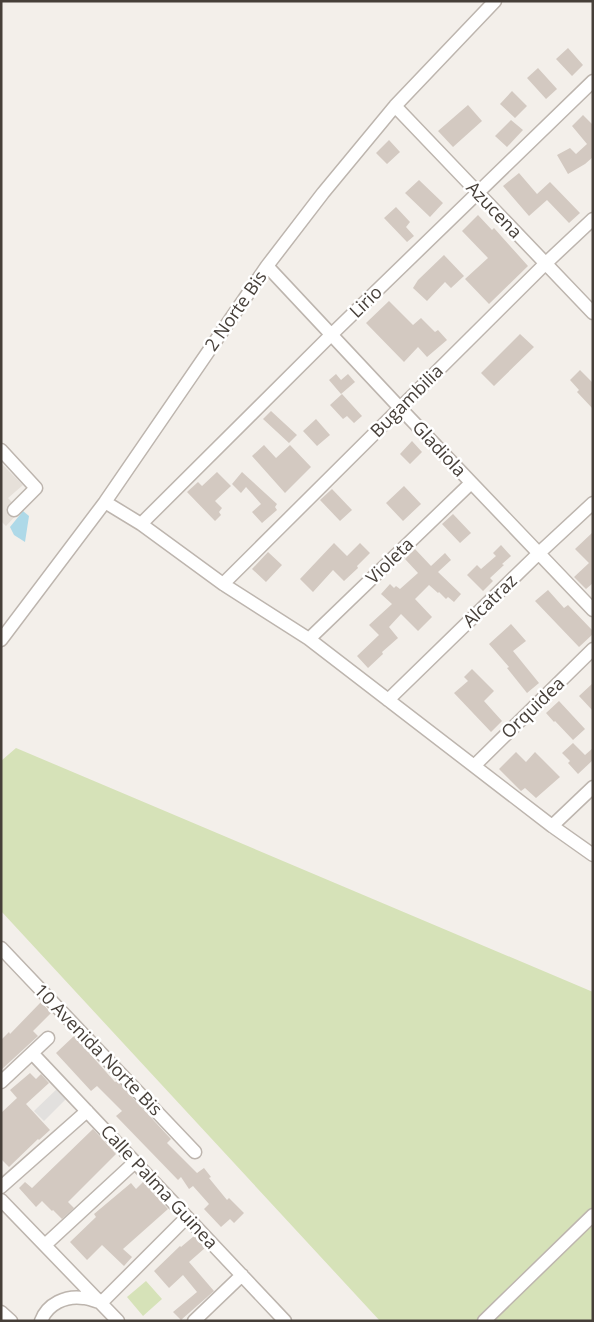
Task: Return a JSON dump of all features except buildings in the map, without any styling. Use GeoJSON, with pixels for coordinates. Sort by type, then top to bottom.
{"type":"FeatureCollection","features":[{"type":"Feature","properties":{"kind":"street","name":"2 Norte Bis"},"geometry":{"type":"LineString","coordinates":[[1,640],[105,502],[267,266],[323,193],[394,106],[494,1]]}},
{"type":"Feature","properties":{"kind":"street","name":"Lirio"},"geometry":{"type":"LineString","coordinates":[[140,524],[331,335],[593,81]]}},
{"type":"Feature","properties":{"kind":"street","name":"Azucena"},"geometry":{"type":"LineString","coordinates":[[394,106],[593,313]]}},
{"type":"Feature","properties":{"kind":"street","name":"Bugambilia"},"geometry":{"type":"LineString","coordinates":[[223,584],[546,263],[593,219]]}},
{"type":"Feature","properties":{"kind":"street","name":"Gladiola"},"geometry":{"type":"LineString","coordinates":[[267,266],[593,610]]}},
{"type":"Feature","properties":{"kind":"street"},"geometry":{"type":"LineString","coordinates":[[1,450],[36,488],[14,510]]}},
{"type":"Feature","properties":{"kind":"street","name":"Violeta"},"geometry":{"type":"LineString","coordinates":[[309,639],[471,483]]}},
{"type":"Feature","properties":{"kind":"street"},"geometry":{"type":"LineString","coordinates":[[105,502],[140,524],[223,584],[309,639],[552,826],[593,855]]}},
{"type":"Feature","properties":{"kind":"street","name":"Alcatraz"},"geometry":{"type":"LineString","coordinates":[[388,700],[593,502]]}},
{"type":"Feature","properties":{"kind":"street","name":"Orquidea"},"geometry":{"type":"LineString","coordinates":[[474,766],[593,649]]}},
{"type":"Feature","properties":{"kind":"street"},"geometry":{"type":"LineString","coordinates":[[552,826],[593,787]]}},
{"type":"Feature","properties":{"kind":"street","name":"10 Avenida Norte Bis"},"geometry":{"type":"LineString","coordinates":[[1,948],[195,1152]]}},
{"type":"Feature","properties":{"kind":"street"},"geometry":{"type":"LineString","coordinates":[[1,1082],[48,1038]]}},
{"type":"Feature","properties":{"kind":"street","name":"Calle Palma Guinea"},"geometry":{"type":"LineString","coordinates":[[32,1053],[285,1321]]}},
{"type":"Feature","properties":{"kind":"street"},"geometry":{"type":"LineString","coordinates":[[1,1187],[87,1111]]}},
{"type":"Feature","properties":{"kind":"street"},"geometry":{"type":"LineString","coordinates":[[44,1245],[135,1162]]}},
{"type":"Feature","properties":{"kind":"street"},"geometry":{"type":"LineString","coordinates":[[1,1200],[118,1321]]}},
{"type":"Feature","properties":{"kind":"street"},"geometry":{"type":"LineString","coordinates":[[484,1321],[593,1215]]}},
{"type":"Feature","properties":{"kind":"street"},"geometry":{"type":"LineString","coordinates":[[102,1303],[187,1217]]}},
{"type":"Feature","properties":{"kind":"street"},"geometry":{"type":"LineString","coordinates":[[194,1321],[242,1275]]}},
{"type":"Feature","properties":{"kind":"street"},"geometry":{"type":"LineString","coordinates":[[41,1321],[43,1315],[51,1306],[61,1300],[84,1298],[102,1303]]}},
{"type":"Feature","properties":{"kind":"street"},"geometry":{"type":"LineString","coordinates":[[102,1303],[108,1321]]}},
{"type":"Feature","properties":{"kind":"street"},"geometry":{"type":"LineString","coordinates":[[1,1312],[11,1321]]}},
{"type":"Feature","properties":{"kind":"shaded area"},"geometry":{"type":"Polygon","coordinates":[[[1,463],[23,485],[8,498],[20,511],[6,526],[1,521],[1,463]]]}},
{"type":"Feature","properties":{"kind":"shaded area"},"geometry":{"type":"Polygon","coordinates":[[[59,1087],[68,1097],[44,1121],[34,1111],[59,1087]]]}},
{"type":"Feature","properties":{"kind":"green space"},"geometry":{"type":"Polygon","coordinates":[[[16,748],[593,992],[593,1321],[380,1321],[1,911],[1,761],[16,748]]]}},
{"type":"Feature","properties":{"kind":"green space"},"geometry":{"type":"Polygon","coordinates":[[[146,1281],[162,1299],[143,1316],[127,1297],[146,1281]]]}},
{"type":"Feature","properties":{"kind":"water"},"geometry":{"type":"Polygon","coordinates":[[[23,511],[29,516],[25,542],[14,535],[10,527],[23,511]]]}}]}
